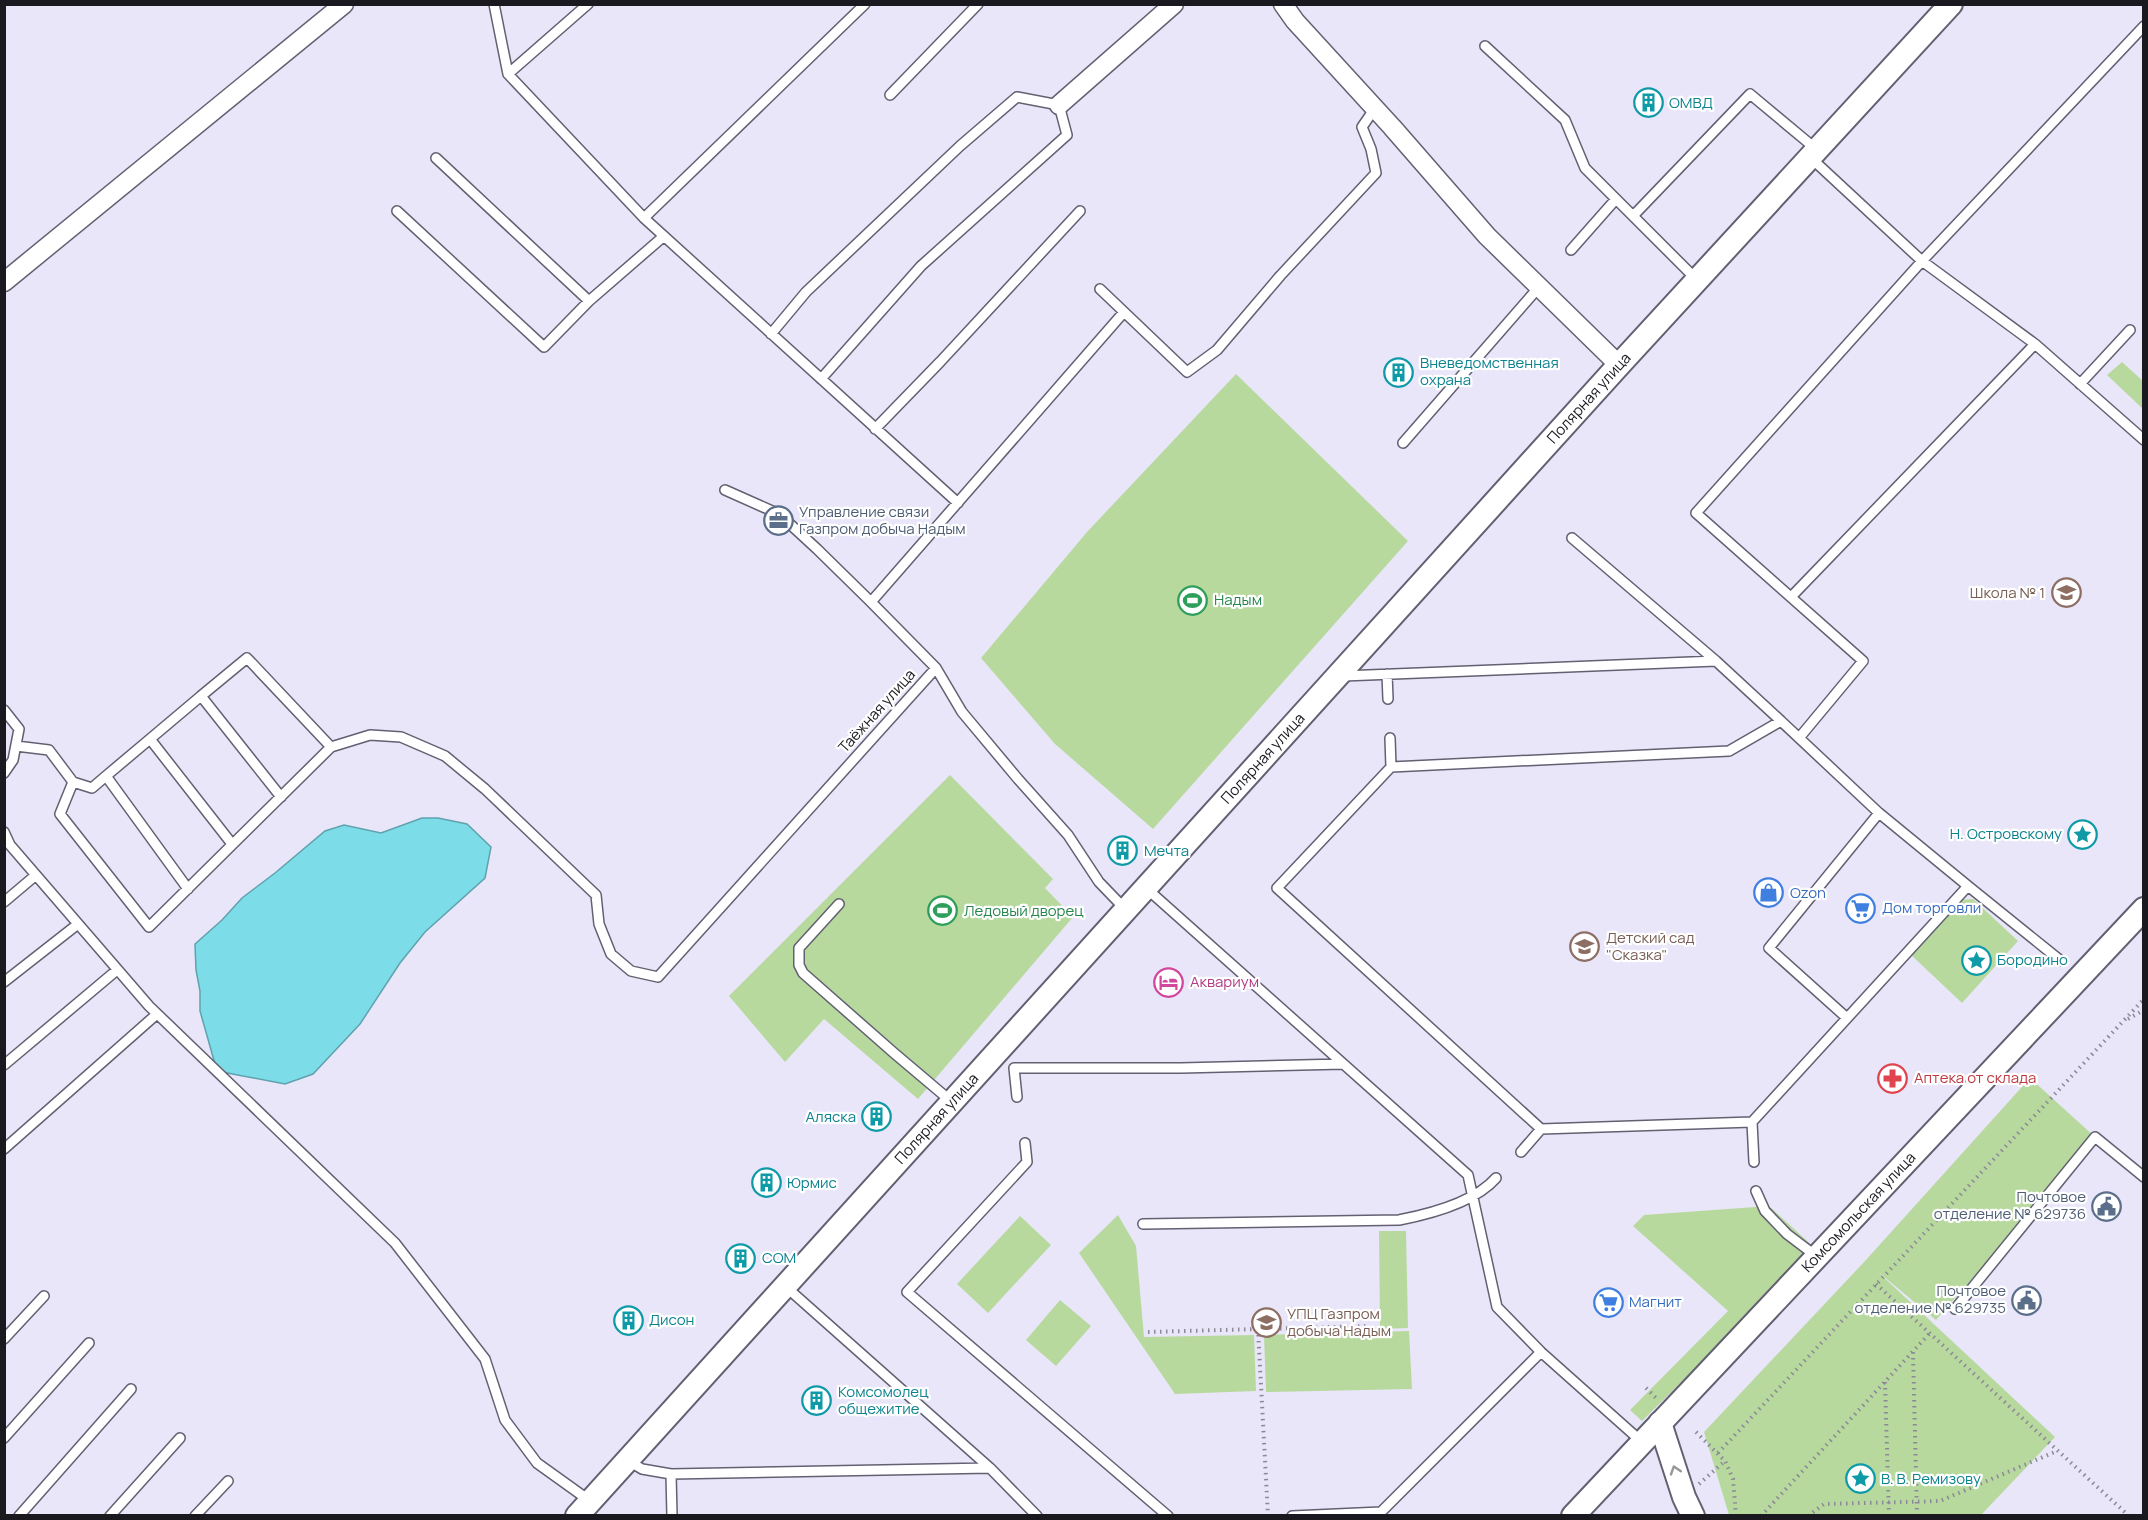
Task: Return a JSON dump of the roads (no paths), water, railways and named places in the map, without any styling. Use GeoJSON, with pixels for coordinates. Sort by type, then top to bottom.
{"type":"FeatureCollection","features":[{"type":"Feature","properties":{"kind":"street"},"geometry":{"type":"LineString","coordinates":[[4,282],[344,4]]}},
{"type":"Feature","properties":{"kind":"street"},"geometry":{"type":"LineString","coordinates":[[1059,105],[1174,4]]}},
{"type":"Feature","properties":{"kind":"street"},"geometry":{"type":"LineString","coordinates":[[1283,4],[1295,21],[1487,236],[1619,365]]}},
{"type":"Feature","properties":{"kind":"street","name":"Полярная улица"},"geometry":{"type":"LineString","coordinates":[[584,1508],[1619,365],[1951,4]]}},
{"type":"Feature","properties":{"kind":"street","name":"Комсомольская улица"},"geometry":{"type":"LineString","coordinates":[[1573,1515],[2144,909]]}},
{"type":"Feature","properties":{"kind":"street"},"geometry":{"type":"LineString","coordinates":[[1660,1423],[1684,1497],[1693,1515]]}},
{"type":"Feature","properties":{"kind":"lane"},"geometry":{"type":"LineString","coordinates":[[494,4],[508,74],[644,218],[957,503]]}},
{"type":"Feature","properties":{"kind":"lane"},"geometry":{"type":"LineString","coordinates":[[508,74],[588,4]]}},
{"type":"Feature","properties":{"kind":"lane"},"geometry":{"type":"LineString","coordinates":[[644,218],[865,4]]}},
{"type":"Feature","properties":{"kind":"lane"},"geometry":{"type":"LineString","coordinates":[[890,95],[978,4]]}},
{"type":"Feature","properties":{"kind":"lane"},"geometry":{"type":"LineString","coordinates":[[1799,738],[1863,661],[1696,513],[1922,261],[2144,26]]}},
{"type":"Feature","properties":{"kind":"lane"},"geometry":{"type":"LineString","coordinates":[[1485,46],[1565,120],[1585,168],[1697,280]]}},
{"type":"Feature","properties":{"kind":"lane"},"geometry":{"type":"LineString","coordinates":[[1633,216],[1750,94],[1922,261],[2035,344],[2144,440]]}},
{"type":"Feature","properties":{"kind":"lane"},"geometry":{"type":"LineString","coordinates":[[771,334],[806,292],[960,146],[1017,97],[1059,105],[1067,135],[921,266],[820,379]]}},
{"type":"Feature","properties":{"kind":"lane"},"geometry":{"type":"LineString","coordinates":[[1100,289],[1186,372],[1217,350],[1280,276],[1376,173],[1371,149],[1362,127],[1375,108]]}},
{"type":"Feature","properties":{"kind":"lane"},"geometry":{"type":"LineString","coordinates":[[436,158],[589,301]]}},
{"type":"Feature","properties":{"kind":"lane"},"geometry":{"type":"LineString","coordinates":[[1571,250],[1616,199]]}},
{"type":"Feature","properties":{"kind":"lane"},"geometry":{"type":"LineString","coordinates":[[397,211],[544,347],[589,301],[664,236]]}},
{"type":"Feature","properties":{"kind":"lane"},"geometry":{"type":"LineString","coordinates":[[875,429],[1080,211]]}},
{"type":"Feature","properties":{"kind":"lane"},"geometry":{"type":"LineString","coordinates":[[1403,442],[1539,287]]}},
{"type":"Feature","properties":{"kind":"lane"},"geometry":{"type":"LineString","coordinates":[[872,602],[1124,312]]}},
{"type":"Feature","properties":{"kind":"lane"},"geometry":{"type":"LineString","coordinates":[[2080,384],[2130,330]]}},
{"type":"Feature","properties":{"kind":"lane"},"geometry":{"type":"LineString","coordinates":[[1791,597],[2035,344]]}},
{"type":"Feature","properties":{"kind":"lane"},"geometry":{"type":"LineString","coordinates":[[725,490],[779,514],[872,602],[936,668]]}},
{"type":"Feature","properties":{"kind":"lane"},"geometry":{"type":"LineString","coordinates":[[1572,538],[1716,661],[1879,813],[2061,961]]}},
{"type":"Feature","properties":{"kind":"lane"},"geometry":{"type":"LineString","coordinates":[[16,746],[50,750],[73,782],[92,788],[247,658],[331,747],[149,927],[60,814],[73,782]]}},
{"type":"Feature","properties":{"kind":"lane"},"geometry":{"type":"LineString","coordinates":[[1338,676],[1716,661]]}},
{"type":"Feature","properties":{"kind":"lane","name":"Таёжная улица"},"geometry":{"type":"LineString","coordinates":[[331,747],[370,735],[401,737],[445,756],[485,789],[596,895],[599,924],[611,954],[631,971],[658,977],[936,668],[962,712],[1068,835],[1099,882],[1126,910]]}},
{"type":"Feature","properties":{"kind":"lane"},"geometry":{"type":"LineString","coordinates":[[1388,674],[1388,699]]}},
{"type":"Feature","properties":{"kind":"lane"},"geometry":{"type":"LineString","coordinates":[[201,696],[281,797]]}},
{"type":"Feature","properties":{"kind":"lane"},"geometry":{"type":"LineString","coordinates":[[4,710],[19,729],[13,760],[4,772]]}},
{"type":"Feature","properties":{"kind":"lane"},"geometry":{"type":"LineString","coordinates":[[1752,1122],[1541,1130],[1277,888],[1391,767],[1729,751],[1781,721]]}},
{"type":"Feature","properties":{"kind":"lane"},"geometry":{"type":"LineString","coordinates":[[1390,738],[1391,767]]}},
{"type":"Feature","properties":{"kind":"lane"},"geometry":{"type":"LineString","coordinates":[[150,739],[232,844]]}},
{"type":"Feature","properties":{"kind":"lane"},"geometry":{"type":"LineString","coordinates":[[106,776],[188,889]]}},
{"type":"Feature","properties":{"kind":"lane"},"geometry":{"type":"LineString","coordinates":[[1847,1018],[1769,948],[1879,813]]}},
{"type":"Feature","properties":{"kind":"lane"},"geometry":{"type":"LineString","coordinates":[[4,832],[7,843],[158,1014],[395,1243],[485,1359],[505,1420],[537,1463],[584,1508]]}},
{"type":"Feature","properties":{"kind":"lane"},"geometry":{"type":"LineString","coordinates":[[4,902],[36,875]]}},
{"type":"Feature","properties":{"kind":"lane"},"geometry":{"type":"LineString","coordinates":[[1754,1162],[1752,1122],[1968,886]]}},
{"type":"Feature","properties":{"kind":"lane"},"geometry":{"type":"LineString","coordinates":[[1146,888],[1468,1175],[1497,1307],[1541,1352],[1642,1442]]}},
{"type":"Feature","properties":{"kind":"lane"},"geometry":{"type":"LineString","coordinates":[[839,904],[799,948],[799,965],[803,973],[952,1102]]}},
{"type":"Feature","properties":{"kind":"lane"},"geometry":{"type":"LineString","coordinates":[[4,982],[78,924]]}},
{"type":"Feature","properties":{"kind":"lane"},"geometry":{"type":"LineString","coordinates":[[4,1065],[117,970]]}},
{"type":"Feature","properties":{"kind":"lane"},"geometry":{"type":"LineString","coordinates":[[4,1149],[158,1014]]}},
{"type":"Feature","properties":{"kind":"lane"},"geometry":{"type":"LineString","coordinates":[[995,1054],[1014,1068],[1181,1068],[1343,1064]]}},
{"type":"Feature","properties":{"kind":"lane"},"geometry":{"type":"LineString","coordinates":[[1014,1068],[1017,1097]]}},
{"type":"Feature","properties":{"kind":"lane"},"geometry":{"type":"LineString","coordinates":[[1521,1152],[1541,1130]]}},
{"type":"Feature","properties":{"kind":"lane"},"geometry":{"type":"LineString","coordinates":[[1955,1309],[2095,1137],[2144,1177]]}},
{"type":"Feature","properties":{"kind":"lane"},"geometry":{"type":"LineString","coordinates":[[1025,1143],[1027,1162],[907,1292],[1168,1515]]}},
{"type":"Feature","properties":{"kind":"lane"},"geometry":{"type":"LineString","coordinates":[[1143,1224],[1399,1220],[1428,1214],[1487,1189],[1496,1178]]}},
{"type":"Feature","properties":{"kind":"lane"},"geometry":{"type":"LineString","coordinates":[[1756,1191],[1765,1211],[1787,1234],[1816,1257]]}},
{"type":"Feature","properties":{"kind":"lane"},"geometry":{"type":"LineString","coordinates":[[785,1286],[990,1468],[1037,1515]]}},
{"type":"Feature","properties":{"kind":"lane"},"geometry":{"type":"LineString","coordinates":[[4,1339],[44,1296]]}},
{"type":"Feature","properties":{"kind":"lane"},"geometry":{"type":"LineString","coordinates":[[4,1438],[89,1343]]}},
{"type":"Feature","properties":{"kind":"lane"},"geometry":{"type":"LineString","coordinates":[[1292,1515],[1382,1512],[1541,1352]]}},
{"type":"Feature","properties":{"kind":"lane"},"geometry":{"type":"LineString","coordinates":[[19,1515],[131,1389]]}},
{"type":"Feature","properties":{"kind":"lane"},"geometry":{"type":"LineString","coordinates":[[110,1515],[180,1438]]}},
{"type":"Feature","properties":{"kind":"lane"},"geometry":{"type":"LineString","coordinates":[[627,1460],[642,1469],[671,1474],[990,1468]]}},
{"type":"Feature","properties":{"kind":"lane"},"geometry":{"type":"LineString","coordinates":[[671,1474],[672,1515]]}},
{"type":"Feature","properties":{"kind":"lane"},"geometry":{"type":"LineString","coordinates":[[195,1515],[228,1481]]}},
{"type":"Feature","properties":{"kind":"water"},"geometry":{"type":"Polygon","coordinates":[[[422,818],[438,818],[467,824],[491,847],[485,878],[425,932],[400,963],[360,1024],[313,1074],[285,1084],[217,1071],[200,1011],[195,944],[242,898],[325,831],[344,825],[381,833],[422,818]]]}},
{"type":"Feature","properties":{"kind":"place","name":"ОМВД"},"geometry":{"type":"Point","coordinates":[1648,103]}},
{"type":"Feature","properties":{"kind":"place","name":"Вневедомственная охрана"},"geometry":{"type":"Point","coordinates":[1399,372]}},
{"type":"Feature","properties":{"kind":"place","name":"Управление связи Газпром добыча Надым"},"geometry":{"type":"Point","coordinates":[778,521]}},
{"type":"Feature","properties":{"kind":"place","name":"Школа № 1"},"geometry":{"type":"Point","coordinates":[2066,593]}},
{"type":"Feature","properties":{"kind":"place","name":"Надым"},"geometry":{"type":"Point","coordinates":[1193,600]}},
{"type":"Feature","properties":{"kind":"place","name":"Н. Островскому"},"geometry":{"type":"Point","coordinates":[2083,834]}},
{"type":"Feature","properties":{"kind":"place","name":"Мечта"},"geometry":{"type":"Point","coordinates":[1123,851]}},
{"type":"Feature","properties":{"kind":"place","name":"Ozon"},"geometry":{"type":"Point","coordinates":[1769,893]}},
{"type":"Feature","properties":{"kind":"place","name":"Дом торговли"},"geometry":{"type":"Point","coordinates":[1861,908]}},
{"type":"Feature","properties":{"kind":"place","name":"Ледовый дворец"},"geometry":{"type":"Point","coordinates":[943,911]}},
{"type":"Feature","properties":{"kind":"place","name":"Детский сад \"Сказка\""},"geometry":{"type":"Point","coordinates":[1585,947]}},
{"type":"Feature","properties":{"kind":"place","name":"Бородино"},"geometry":{"type":"Point","coordinates":[1976,960]}},
{"type":"Feature","properties":{"kind":"place","name":"Аквариум"},"geometry":{"type":"Point","coordinates":[1169,982]}},
{"type":"Feature","properties":{"kind":"place","name":"Аптека от склада"},"geometry":{"type":"Point","coordinates":[1893,1078]}},
{"type":"Feature","properties":{"kind":"place","name":"Аляска"},"geometry":{"type":"Point","coordinates":[877,1117]}},
{"type":"Feature","properties":{"kind":"place","name":"Юрмис"},"geometry":{"type":"Point","coordinates":[766,1183]}},
{"type":"Feature","properties":{"kind":"place","name":"Почтовое отделение № 629736"},"geometry":{"type":"Point","coordinates":[2107,1206]}},
{"type":"Feature","properties":{"kind":"place","name":"СОМ"},"geometry":{"type":"Point","coordinates":[741,1258]}},
{"type":"Feature","properties":{"kind":"place","name":"Почтовое отделение № 629735"},"geometry":{"type":"Point","coordinates":[2027,1300]}},
{"type":"Feature","properties":{"kind":"place","name":"Магнит"},"geometry":{"type":"Point","coordinates":[1608,1302]}},
{"type":"Feature","properties":{"kind":"place","name":"Дисон"},"geometry":{"type":"Point","coordinates":[628,1320]}},
{"type":"Feature","properties":{"kind":"place","name":"УПЦ Газпром добыча Надым"},"geometry":{"type":"Point","coordinates":[1266,1323]}},
{"type":"Feature","properties":{"kind":"place","name":"Комсомолец общежитие"},"geometry":{"type":"Point","coordinates":[817,1401]}},
{"type":"Feature","properties":{"kind":"place","name":"В. В. Ремизову"},"geometry":{"type":"Point","coordinates":[1860,1479]}}]}
